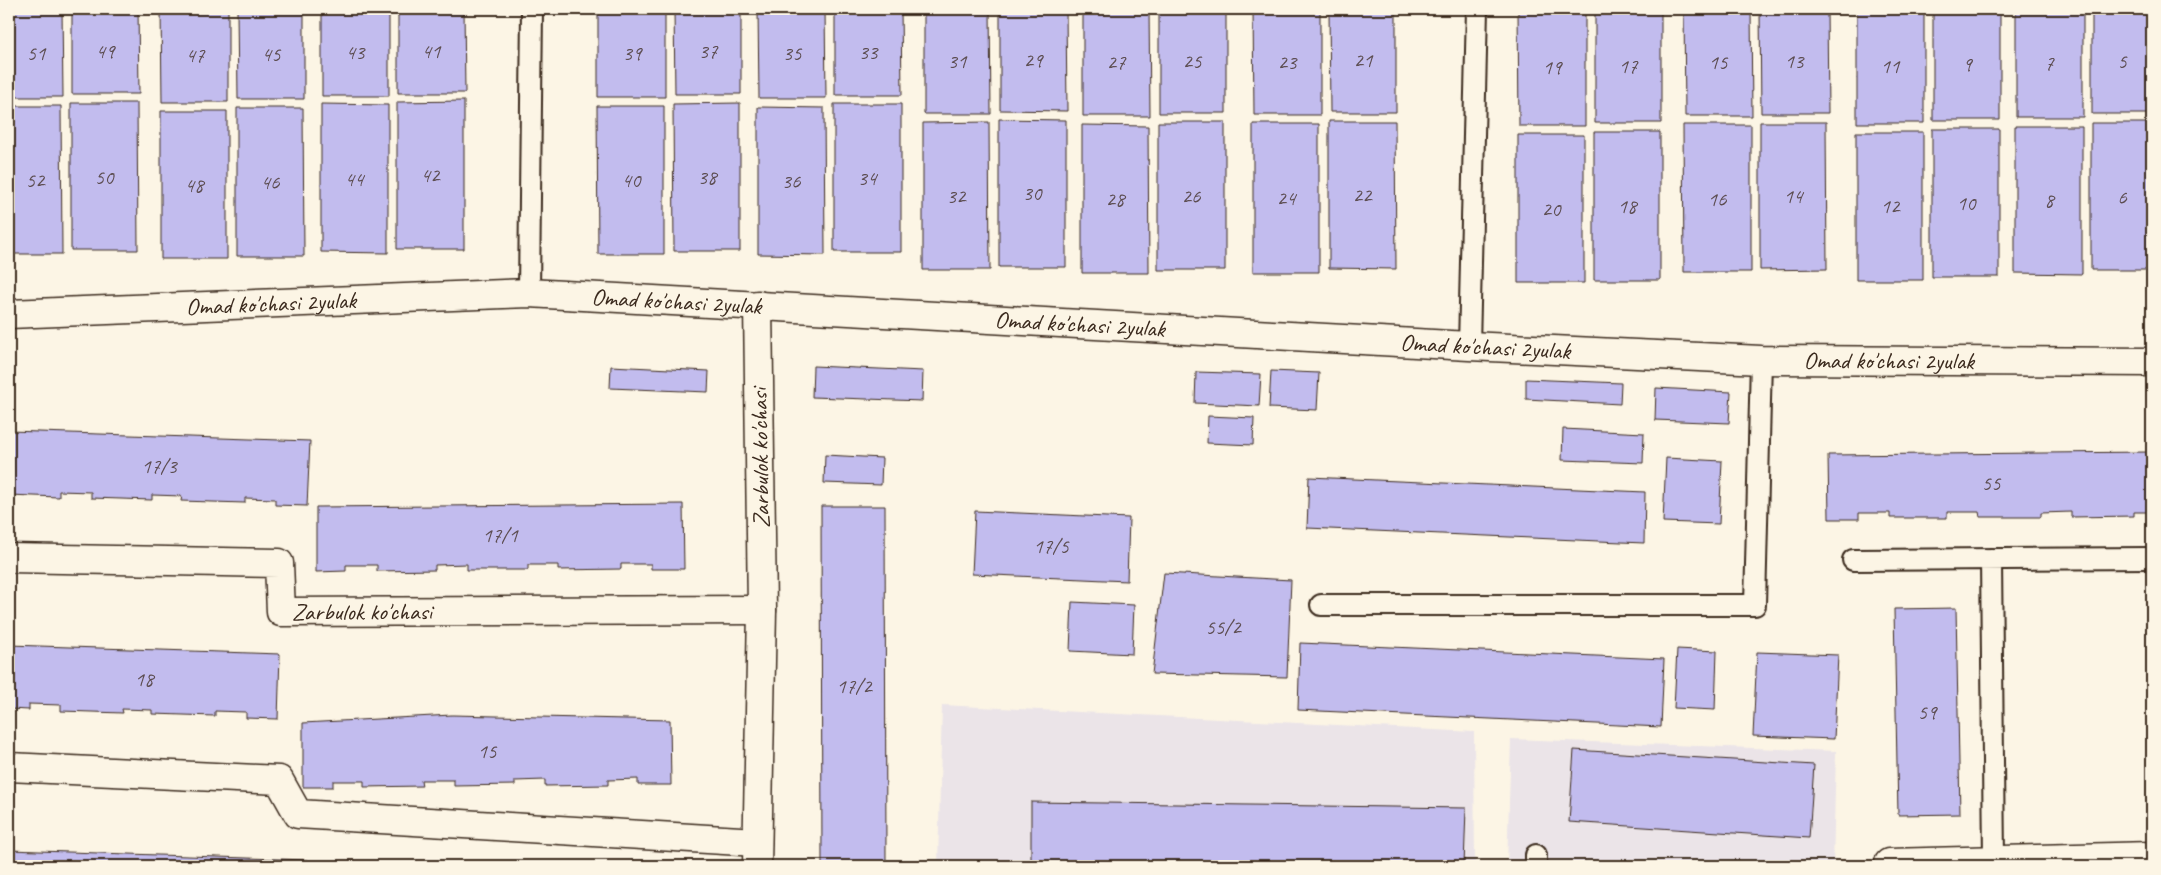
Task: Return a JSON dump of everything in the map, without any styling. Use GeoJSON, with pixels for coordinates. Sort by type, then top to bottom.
{"type":"FeatureCollection","features":[{"type":"Feature","properties":{"kind":"street","name":"Omad ko'chasi 2yulak"},"geometry":{"type":"LineString","coordinates":[[9,314],[529,292],[1469,346],[1761,360],[2152,362]]}},
{"type":"Feature","properties":{"kind":"street","name":"Zarbulok ko'chasi"},"geometry":{"type":"LineString","coordinates":[[9,767],[279,780],[298,814],[757,854],[762,610],[758,306]]}},
{"type":"Feature","properties":{"kind":"street","name":"Zarbulok ko'chasi"},"geometry":{"type":"LineString","coordinates":[[9,558],[279,563],[281,612],[762,610]]}},
{"type":"Feature","properties":{"kind":"street"},"geometry":{"type":"LineString","coordinates":[[1889,863],[2152,856]]}},
{"type":"Feature","properties":{"kind":"lane"},"geometry":{"type":"LineString","coordinates":[[529,292],[532,9]]}},
{"type":"Feature","properties":{"kind":"lane"},"geometry":{"type":"LineString","coordinates":[[1469,346],[1477,9]]}},
{"type":"Feature","properties":{"kind":"lane"},"geometry":{"type":"LineString","coordinates":[[1320,605],[1755,605],[1761,360]]}},
{"type":"Feature","properties":{"kind":"lane"},"geometry":{"type":"LineString","coordinates":[[1853,560],[2152,558]]}},
{"type":"Feature","properties":{"kind":"lane"},"geometry":{"type":"LineString","coordinates":[[1991,559],[1994,860]]}},
{"type":"Feature","properties":{"kind":"shaded area"},"geometry":{"type":"Polygon","coordinates":[[[942,705],[1474,732],[1475,866],[938,866],[942,705]]]}},
{"type":"Feature","properties":{"kind":"shaded area"},"geometry":{"type":"Polygon","coordinates":[[[1511,739],[1836,751],[1833,866],[1507,866],[1511,739]]]}},
{"type":"Feature","properties":{"kind":"building"},"geometry":{"type":"Polygon","coordinates":[[[9,9],[62,9],[63,97],[9,97],[9,9]]]}},
{"type":"Feature","properties":{"kind":"building"},"geometry":{"type":"Polygon","coordinates":[[[72,9],[138,9],[139,94],[72,94],[72,9]]]}},
{"type":"Feature","properties":{"kind":"building"},"geometry":{"type":"Polygon","coordinates":[[[161,9],[228,9],[228,102],[162,102],[161,9]]]}},
{"type":"Feature","properties":{"kind":"building"},"geometry":{"type":"Polygon","coordinates":[[[237,9],[304,9],[304,99],[238,99],[237,9]]]}},
{"type":"Feature","properties":{"kind":"building"},"geometry":{"type":"Polygon","coordinates":[[[322,9],[389,9],[389,96],[322,96],[322,9]]]}},
{"type":"Feature","properties":{"kind":"building"},"geometry":{"type":"Polygon","coordinates":[[[398,9],[464,9],[465,93],[398,93],[398,9]]]}},
{"type":"Feature","properties":{"kind":"building"},"geometry":{"type":"Polygon","coordinates":[[[598,9],[665,9],[665,97],[598,97],[598,9]]]}},
{"type":"Feature","properties":{"kind":"building"},"geometry":{"type":"Polygon","coordinates":[[[674,9],[741,9],[741,94],[675,94],[674,9]]]}},
{"type":"Feature","properties":{"kind":"building"},"geometry":{"type":"Polygon","coordinates":[[[758,9],[825,9],[826,98],[759,98],[758,9]]]}},
{"type":"Feature","properties":{"kind":"building"},"geometry":{"type":"Polygon","coordinates":[[[835,9],[901,9],[902,95],[835,95],[835,9]]]}},
{"type":"Feature","properties":{"kind":"building"},"geometry":{"type":"Polygon","coordinates":[[[924,9],[990,9],[991,114],[924,114],[924,9]]]}},
{"type":"Feature","properties":{"kind":"building"},"geometry":{"type":"Polygon","coordinates":[[[1000,9],[1066,9],[1067,111],[1000,110],[1000,9]]]}},
{"type":"Feature","properties":{"kind":"building"},"geometry":{"type":"Polygon","coordinates":[[[1083,9],[1149,9],[1150,116],[1083,116],[1083,9]]]}},
{"type":"Feature","properties":{"kind":"building"},"geometry":{"type":"Polygon","coordinates":[[[1159,9],[1226,9],[1226,113],[1159,113],[1159,9]]]}},
{"type":"Feature","properties":{"kind":"building"},"geometry":{"type":"Polygon","coordinates":[[[1253,9],[1320,9],[1320,115],[1254,115],[1253,9]]]}},
{"type":"Feature","properties":{"kind":"building"},"geometry":{"type":"Polygon","coordinates":[[[1329,9],[1396,9],[1396,112],[1330,112],[1329,9]]]}},
{"type":"Feature","properties":{"kind":"building"},"geometry":{"type":"Polygon","coordinates":[[[1518,9],[1585,9],[1585,126],[1519,126],[1518,9]]]}},
{"type":"Feature","properties":{"kind":"building"},"geometry":{"type":"Polygon","coordinates":[[[1595,9],[1661,9],[1661,123],[1595,123],[1595,9]]]}},
{"type":"Feature","properties":{"kind":"building"},"geometry":{"type":"Polygon","coordinates":[[[1684,9],[1751,9],[1752,116],[1685,116],[1684,9]]]}},
{"type":"Feature","properties":{"kind":"building"},"geometry":{"type":"Polygon","coordinates":[[[1760,9],[1827,9],[1828,113],[1761,113],[1760,9]]]}},
{"type":"Feature","properties":{"kind":"building"},"geometry":{"type":"Polygon","coordinates":[[[1857,9],[1924,9],[1924,123],[1857,123],[1857,9]]]}},
{"type":"Feature","properties":{"kind":"building"},"geometry":{"type":"Polygon","coordinates":[[[1933,9],[2000,9],[2000,120],[1933,120],[1933,9]]]}},
{"type":"Feature","properties":{"kind":"building"},"geometry":{"type":"Polygon","coordinates":[[[2016,9],[2083,9],[2083,117],[2016,117],[2016,9]]]}},
{"type":"Feature","properties":{"kind":"building"},"geometry":{"type":"Polygon","coordinates":[[[2092,9],[2152,9],[2152,114],[2092,114],[2092,9]]]}},
{"type":"Feature","properties":{"kind":"building"},"geometry":{"type":"Polygon","coordinates":[[[464,101],[464,249],[397,249],[397,102],[464,101]]]}},
{"type":"Feature","properties":{"kind":"building"},"geometry":{"type":"Polygon","coordinates":[[[71,103],[137,103],[138,250],[71,250],[71,103]]]}},
{"type":"Feature","properties":{"kind":"building"},"geometry":{"type":"Polygon","coordinates":[[[740,103],[740,251],[674,251],[673,104],[740,103]]]}},
{"type":"Feature","properties":{"kind":"building"},"geometry":{"type":"Polygon","coordinates":[[[321,104],[388,105],[388,253],[321,252],[321,104]]]}},
{"type":"Feature","properties":{"kind":"building"},"geometry":{"type":"Polygon","coordinates":[[[834,104],[901,104],[901,252],[834,252],[834,104]]]}},
{"type":"Feature","properties":{"kind":"building"},"geometry":{"type":"Polygon","coordinates":[[[9,106],[61,106],[62,254],[9,254],[9,106]]]}},
{"type":"Feature","properties":{"kind":"building"},"geometry":{"type":"Polygon","coordinates":[[[597,106],[664,106],[664,254],[598,254],[597,106]]]}},
{"type":"Feature","properties":{"kind":"building"},"geometry":{"type":"Polygon","coordinates":[[[758,107],[824,108],[825,255],[758,254],[758,107]]]}},
{"type":"Feature","properties":{"kind":"building"},"geometry":{"type":"Polygon","coordinates":[[[237,108],[303,108],[304,256],[237,256],[237,108]]]}},
{"type":"Feature","properties":{"kind":"building"},"geometry":{"type":"Polygon","coordinates":[[[161,111],[227,111],[227,259],[161,259],[161,111]]]}},
{"type":"Feature","properties":{"kind":"building"},"geometry":{"type":"Polygon","coordinates":[[[999,119],[1066,120],[1066,267],[999,267],[999,119]]]}},
{"type":"Feature","properties":{"kind":"building"},"geometry":{"type":"Polygon","coordinates":[[[1329,121],[1395,121],[1396,269],[1329,268],[1329,121]]]}},
{"type":"Feature","properties":{"kind":"building"},"geometry":{"type":"Polygon","coordinates":[[[989,122],[990,270],[923,270],[923,123],[989,122]]]}},
{"type":"Feature","properties":{"kind":"building"},"geometry":{"type":"Polygon","coordinates":[[[1158,122],[1225,122],[1225,270],[1158,270],[1158,122]]]}},
{"type":"Feature","properties":{"kind":"building"},"geometry":{"type":"Polygon","coordinates":[[[1760,122],[1826,122],[1827,269],[1760,270],[1760,122]]]}},
{"type":"Feature","properties":{"kind":"building"},"geometry":{"type":"Polygon","coordinates":[[[2091,123],[2152,123],[2152,270],[2091,270],[2091,123]]]}},
{"type":"Feature","properties":{"kind":"building"},"geometry":{"type":"Polygon","coordinates":[[[1253,124],[1319,124],[1319,272],[1253,272],[1253,124]]]}},
{"type":"Feature","properties":{"kind":"building"},"geometry":{"type":"Polygon","coordinates":[[[1082,125],[1148,126],[1149,273],[1082,273],[1082,125]]]}},
{"type":"Feature","properties":{"kind":"building"},"geometry":{"type":"Polygon","coordinates":[[[1683,125],[1751,125],[1751,272],[1684,272],[1683,125]]]}},
{"type":"Feature","properties":{"kind":"building"},"geometry":{"type":"Polygon","coordinates":[[[2015,126],[2082,126],[2082,274],[2015,273],[2015,126]]]}},
{"type":"Feature","properties":{"kind":"building"},"geometry":{"type":"Polygon","coordinates":[[[1932,129],[1999,129],[1999,277],[1932,277],[1932,129]]]}},
{"type":"Feature","properties":{"kind":"building"},"geometry":{"type":"Polygon","coordinates":[[[1594,132],[1660,132],[1660,280],[1594,280],[1594,132]]]}},
{"type":"Feature","properties":{"kind":"building"},"geometry":{"type":"Polygon","coordinates":[[[1856,132],[1923,132],[1923,280],[1856,280],[1856,132]]]}},
{"type":"Feature","properties":{"kind":"building"},"geometry":{"type":"Polygon","coordinates":[[[1518,135],[1584,135],[1584,283],[1518,283],[1518,135]]]}},
{"type":"Feature","properties":{"kind":"building"},"geometry":{"type":"Polygon","coordinates":[[[611,366],[709,371],[708,392],[610,388],[611,366]]]}},
{"type":"Feature","properties":{"kind":"building"},"geometry":{"type":"Polygon","coordinates":[[[813,366],[923,371],[922,401],[812,397],[813,366]]]}},
{"type":"Feature","properties":{"kind":"building"},"geometry":{"type":"Polygon","coordinates":[[[1271,371],[1319,373],[1317,410],[1269,408],[1271,371]]]}},
{"type":"Feature","properties":{"kind":"building"},"geometry":{"type":"Polygon","coordinates":[[[1196,372],[1261,374],[1259,406],[1195,403],[1196,372]]]}},
{"type":"Feature","properties":{"kind":"building"},"geometry":{"type":"Polygon","coordinates":[[[1526,379],[1621,383],[1620,404],[1526,399],[1526,379]]]}},
{"type":"Feature","properties":{"kind":"building"},"geometry":{"type":"Polygon","coordinates":[[[1656,388],[1731,392],[1729,423],[1655,420],[1656,388]]]}},
{"type":"Feature","properties":{"kind":"building"},"geometry":{"type":"Polygon","coordinates":[[[1208,416],[1254,418],[1253,445],[1207,443],[1208,416]]]}},
{"type":"Feature","properties":{"kind":"building"},"geometry":{"type":"Polygon","coordinates":[[[1563,429],[1644,433],[1643,463],[1562,460],[1563,429]]]}},
{"type":"Feature","properties":{"kind":"building"},"geometry":{"type":"Polygon","coordinates":[[[9,431],[310,441],[307,506],[275,505],[275,499],[245,498],[245,503],[181,501],[182,496],[152,495],[152,500],[91,498],[91,492],[59,491],[59,497],[9,495],[9,431]]]}},
{"type":"Feature","properties":{"kind":"building"},"geometry":{"type":"Polygon","coordinates":[[[2152,452],[2152,512],[2134,512],[2134,516],[2071,517],[2071,512],[2041,513],[2041,517],[1980,517],[1979,512],[1947,512],[1947,518],[1890,518],[1890,513],[1859,513],[1859,519],[1829,519],[1828,455],[2152,452]]]}},
{"type":"Feature","properties":{"kind":"building"},"geometry":{"type":"Polygon","coordinates":[[[825,455],[882,458],[881,485],[824,483],[825,455]]]}},
{"type":"Feature","properties":{"kind":"building"},"geometry":{"type":"Polygon","coordinates":[[[1666,458],[1722,461],[1719,524],[1663,522],[1666,458]]]}},
{"type":"Feature","properties":{"kind":"building"},"geometry":{"type":"Polygon","coordinates":[[[1309,477],[1645,492],[1644,543],[1307,528],[1309,477]]]}},
{"type":"Feature","properties":{"kind":"building"},"geometry":{"type":"Polygon","coordinates":[[[683,504],[684,569],[651,569],[651,564],[621,564],[621,569],[558,570],[558,565],[528,565],[528,570],[467,570],[467,564],[435,565],[435,570],[377,571],[377,565],[346,565],[346,571],[316,572],[316,507],[683,504]]]}},
{"type":"Feature","properties":{"kind":"building"},"geometry":{"type":"Polygon","coordinates":[[[821,506],[885,506],[886,866],[822,866],[821,506]]]}},
{"type":"Feature","properties":{"kind":"building"},"geometry":{"type":"Polygon","coordinates":[[[975,511],[1129,518],[1127,581],[972,574],[975,511]]]}},
{"type":"Feature","properties":{"kind":"building"},"geometry":{"type":"Polygon","coordinates":[[[1164,573],[1291,580],[1287,677],[1152,674],[1164,573]]]}},
{"type":"Feature","properties":{"kind":"building"},"geometry":{"type":"Polygon","coordinates":[[[1072,602],[1134,605],[1132,654],[1070,651],[1072,602]]]}},
{"type":"Feature","properties":{"kind":"building"},"geometry":{"type":"Polygon","coordinates":[[[1956,608],[1960,814],[1898,815],[1894,609],[1956,608]]]}},
{"type":"Feature","properties":{"kind":"building"},"geometry":{"type":"Polygon","coordinates":[[[1300,643],[1664,659],[1661,727],[1298,710],[1300,643]]]}},
{"type":"Feature","properties":{"kind":"building"},"geometry":{"type":"Polygon","coordinates":[[[9,645],[280,654],[278,719],[246,718],[246,712],[215,711],[215,716],[152,714],[152,710],[122,709],[123,713],[61,711],[61,705],[29,704],[29,710],[9,709],[9,645]]]}},
{"type":"Feature","properties":{"kind":"building"},"geometry":{"type":"Polygon","coordinates":[[[1677,649],[1717,651],[1715,710],[1674,708],[1677,649]]]}},
{"type":"Feature","properties":{"kind":"building"},"geometry":{"type":"Polygon","coordinates":[[[1757,652],[1838,655],[1834,739],[1753,736],[1757,652]]]}},
{"type":"Feature","properties":{"kind":"building"},"geometry":{"type":"Polygon","coordinates":[[[452,715],[670,720],[671,785],[638,785],[638,779],[608,780],[608,785],[545,786],[545,780],[515,781],[515,785],[454,786],[454,780],[421,780],[422,786],[364,787],[364,781],[333,781],[333,787],[303,787],[303,723],[452,715]]]}},
{"type":"Feature","properties":{"kind":"building"},"geometry":{"type":"Polygon","coordinates":[[[1574,750],[1814,765],[1809,838],[1569,822],[1574,750]]]}},
{"type":"Feature","properties":{"kind":"building"},"geometry":{"type":"Polygon","coordinates":[[[1031,802],[1466,808],[1464,866],[1031,866],[1031,802]]]}},
{"type":"Feature","properties":{"kind":"building"},"geometry":{"type":"Polygon","coordinates":[[[9,850],[307,860],[306,866],[9,866],[9,850]]]}}]}
